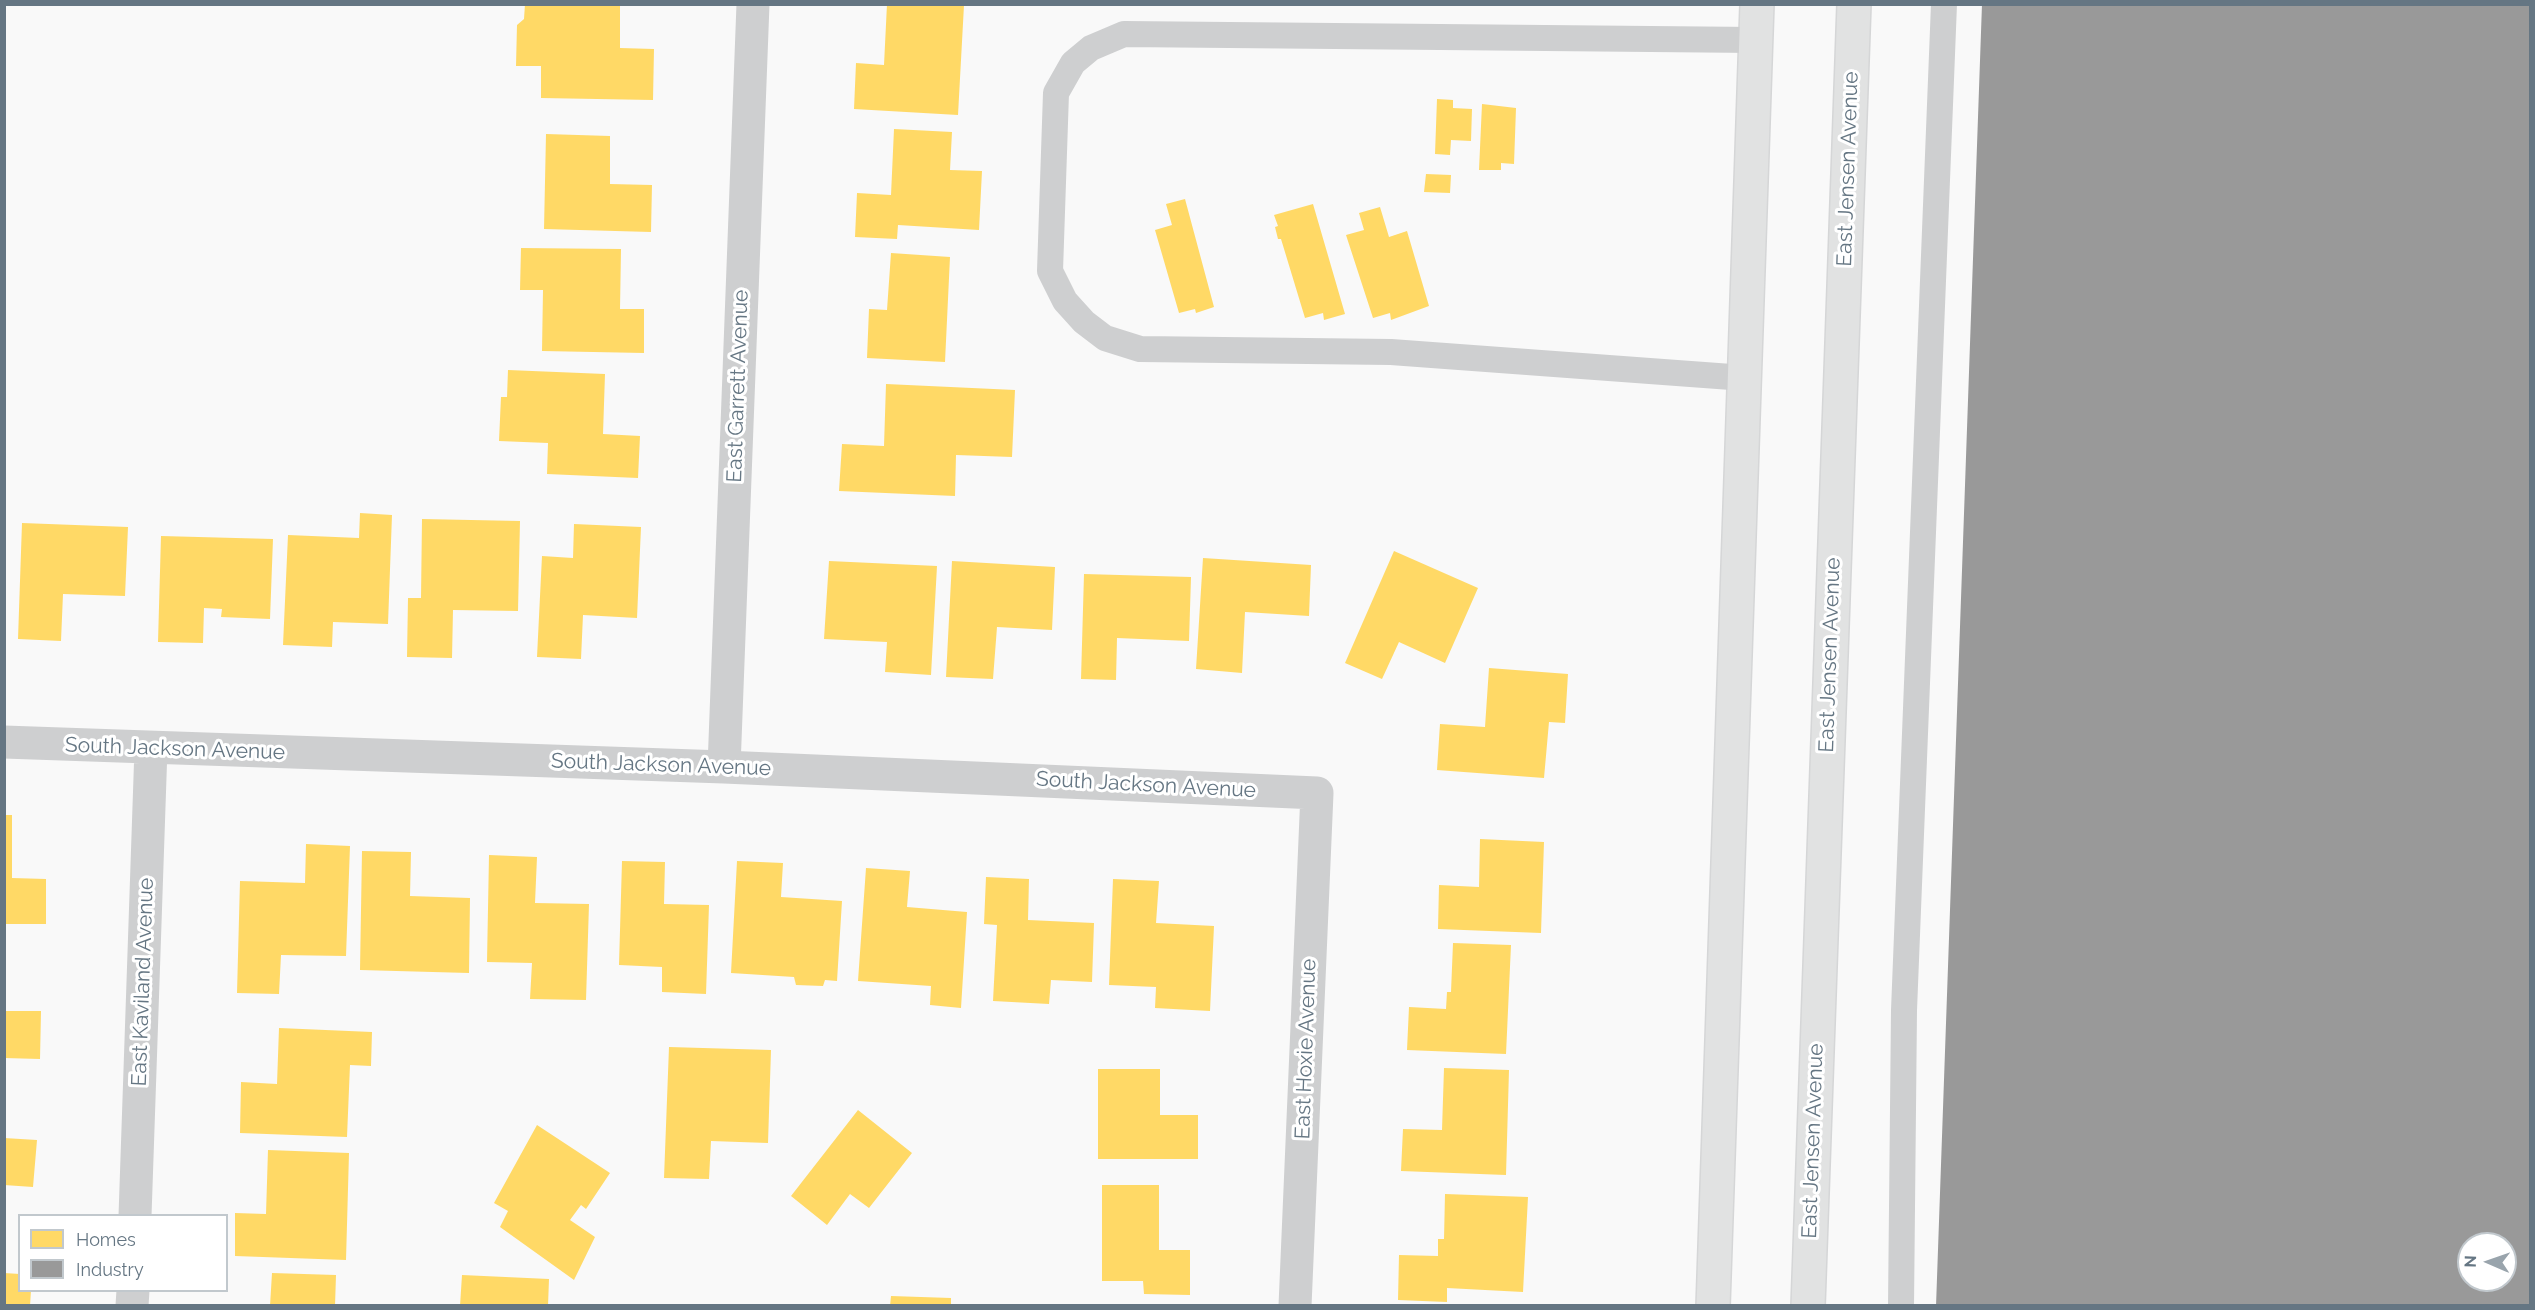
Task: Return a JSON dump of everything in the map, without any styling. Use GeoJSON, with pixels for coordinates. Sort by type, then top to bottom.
{"type":"FeatureCollection","features":[{"type":"Feature","properties":{"kind":"main road"},"geometry":{"type":"LineString","coordinates":[[1713,1305],[1757,4]]}},
{"type":"Feature","properties":{"kind":"main road","name":"East Jensen Avenue"},"geometry":{"type":"LineString","coordinates":[[1808,1305],[1854,4]]}},
{"type":"Feature","properties":{"kind":"street","name":"East Garrett Avenue"},"geometry":{"type":"LineString","coordinates":[[724,767],[753,4]]}},
{"type":"Feature","properties":{"kind":"street","name":"South Jackson Avenue"},"geometry":{"type":"LineString","coordinates":[[4,742],[724,767],[1317,793]]}},
{"type":"Feature","properties":{"kind":"street","name":"East Kaviland Avenue"},"geometry":{"type":"LineString","coordinates":[[135,1214],[151,748]]}},
{"type":"Feature","properties":{"kind":"street","name":"East Hoxie Avenue"},"geometry":{"type":"LineString","coordinates":[[1295,1305],[1317,793]]}},
{"type":"Feature","properties":{"kind":"lane"},"geometry":{"type":"LineString","coordinates":[[1901,1305],[1904,1010],[1944,4]]}},
{"type":"Feature","properties":{"kind":"lane"},"geometry":{"type":"LineString","coordinates":[[1744,378],[1391,352],[1140,349],[1105,338],[1084,322],[1065,302],[1050,271],[1056,93],[1073,63],[1091,48],[1124,34],[1756,40]]}},
{"type":"Feature","properties":{"kind":"building: Homes"},"geometry":{"type":"Polygon","coordinates":[[[525,4],[620,4],[620,48],[654,49],[653,100],[541,98],[541,66],[516,66],[517,25],[524,19],[525,4]]]}},
{"type":"Feature","properties":{"kind":"building: Homes"},"geometry":{"type":"Polygon","coordinates":[[[887,4],[964,5],[958,115],[854,109],[856,63],[884,65],[887,4]]]}},
{"type":"Feature","properties":{"kind":"building: Homes"},"geometry":{"type":"Polygon","coordinates":[[[1437,99],[1453,100],[1453,108],[1472,109],[1471,141],[1451,140],[1450,155],[1435,154],[1437,99]]]}},
{"type":"Feature","properties":{"kind":"building: Homes"},"geometry":{"type":"Polygon","coordinates":[[[1482,104],[1516,108],[1514,164],[1501,163],[1501,170],[1479,170],[1482,104]]]}},
{"type":"Feature","properties":{"kind":"building: Homes"},"geometry":{"type":"Polygon","coordinates":[[[894,129],[952,132],[950,170],[982,171],[979,230],[898,225],[897,239],[855,237],[857,193],[891,195],[894,129]]]}},
{"type":"Feature","properties":{"kind":"building: Homes"},"geometry":{"type":"Polygon","coordinates":[[[546,134],[610,136],[610,184],[652,185],[651,232],[544,229],[546,134]]]}},
{"type":"Feature","properties":{"kind":"building: Homes"},"geometry":{"type":"Polygon","coordinates":[[[1426,174],[1451,175],[1450,193],[1424,192],[1426,174]]]}},
{"type":"Feature","properties":{"kind":"building: Homes"},"geometry":{"type":"Polygon","coordinates":[[[1185,199],[1214,307],[1196,313],[1195,309],[1179,313],[1155,230],[1172,225],[1166,204],[1185,199]]]}},
{"type":"Feature","properties":{"kind":"building: Homes"},"geometry":{"type":"Polygon","coordinates":[[[1313,204],[1345,314],[1324,320],[1323,313],[1305,318],[1281,239],[1278,239],[1275,227],[1278,226],[1274,215],[1313,204]]]}},
{"type":"Feature","properties":{"kind":"building: Homes"},"geometry":{"type":"Polygon","coordinates":[[[1380,207],[1389,237],[1407,231],[1429,306],[1391,320],[1390,313],[1373,318],[1346,235],[1364,230],[1359,213],[1380,207]]]}},
{"type":"Feature","properties":{"kind":"building: Homes"},"geometry":{"type":"Polygon","coordinates":[[[521,248],[621,249],[620,309],[644,309],[644,353],[542,351],[543,290],[520,290],[521,248]]]}},
{"type":"Feature","properties":{"kind":"building: Homes"},"geometry":{"type":"Polygon","coordinates":[[[891,253],[950,257],[945,362],[867,358],[869,309],[887,310],[891,253]]]}},
{"type":"Feature","properties":{"kind":"building: Homes"},"geometry":{"type":"Polygon","coordinates":[[[508,370],[605,374],[603,434],[640,436],[638,478],[547,474],[548,443],[499,441],[501,397],[507,397],[508,370]]]}},
{"type":"Feature","properties":{"kind":"building: Homes"},"geometry":{"type":"Polygon","coordinates":[[[886,384],[1015,390],[1012,457],[956,455],[955,496],[839,491],[842,444],[884,446],[886,384]]]}},
{"type":"Feature","properties":{"kind":"building: Homes"},"geometry":{"type":"Polygon","coordinates":[[[360,513],[392,515],[388,624],[333,622],[332,647],[283,645],[288,535],[359,538],[360,513]]]}},
{"type":"Feature","properties":{"kind":"building: Homes"},"geometry":{"type":"Polygon","coordinates":[[[422,519],[520,521],[518,611],[453,610],[452,658],[407,657],[408,598],[421,598],[422,519]]]}},
{"type":"Feature","properties":{"kind":"building: Homes"},"geometry":{"type":"Polygon","coordinates":[[[22,523],[128,527],[125,596],[63,594],[61,641],[18,639],[22,523]]]}},
{"type":"Feature","properties":{"kind":"building: Homes"},"geometry":{"type":"Polygon","coordinates":[[[574,524],[641,527],[637,618],[583,615],[581,659],[537,657],[542,556],[573,558],[574,524]]]}},
{"type":"Feature","properties":{"kind":"building: Homes"},"geometry":{"type":"Polygon","coordinates":[[[161,536],[273,539],[270,619],[221,617],[222,609],[204,608],[203,643],[158,642],[161,536]]]}},
{"type":"Feature","properties":{"kind":"building: Homes"},"geometry":{"type":"Polygon","coordinates":[[[1394,551],[1478,588],[1445,663],[1399,642],[1382,679],[1345,663],[1394,551]]]}},
{"type":"Feature","properties":{"kind":"building: Homes"},"geometry":{"type":"Polygon","coordinates":[[[1203,558],[1311,565],[1309,616],[1245,612],[1242,673],[1196,669],[1203,558]]]}},
{"type":"Feature","properties":{"kind":"building: Homes"},"geometry":{"type":"Polygon","coordinates":[[[829,561],[937,566],[931,675],[885,672],[887,642],[824,639],[829,561]]]}},
{"type":"Feature","properties":{"kind":"building: Homes"},"geometry":{"type":"Polygon","coordinates":[[[952,561],[1055,567],[1052,630],[997,627],[993,679],[946,677],[952,561]]]}},
{"type":"Feature","properties":{"kind":"building: Homes"},"geometry":{"type":"Polygon","coordinates":[[[1084,574],[1191,577],[1189,641],[1117,638],[1116,680],[1081,679],[1084,574]]]}},
{"type":"Feature","properties":{"kind":"building: Homes"},"geometry":{"type":"Polygon","coordinates":[[[1489,668],[1568,674],[1565,723],[1549,722],[1544,778],[1437,770],[1440,724],[1485,727],[1489,668]]]}},
{"type":"Feature","properties":{"kind":"building: Homes"},"geometry":{"type":"Polygon","coordinates":[[[4,815],[12,815],[12,878],[46,879],[46,924],[4,924],[4,815]]]}},
{"type":"Feature","properties":{"kind":"building: Homes"},"geometry":{"type":"Polygon","coordinates":[[[1480,839],[1544,842],[1541,933],[1438,929],[1439,885],[1479,887],[1480,839]]]}},
{"type":"Feature","properties":{"kind":"building: Homes"},"geometry":{"type":"Polygon","coordinates":[[[306,844],[350,846],[346,956],[281,955],[279,994],[237,993],[240,881],[305,883],[306,844]]]}},
{"type":"Feature","properties":{"kind":"building: Homes"},"geometry":{"type":"Polygon","coordinates":[[[362,851],[411,852],[410,896],[470,898],[469,973],[360,970],[362,851]]]}},
{"type":"Feature","properties":{"kind":"building: Homes"},"geometry":{"type":"Polygon","coordinates":[[[489,855],[537,857],[535,903],[589,904],[586,1000],[530,999],[532,963],[487,962],[489,855]]]}},
{"type":"Feature","properties":{"kind":"building: Homes"},"geometry":{"type":"Polygon","coordinates":[[[622,861],[665,862],[664,904],[709,905],[706,994],[662,992],[662,967],[619,965],[622,861]]]}},
{"type":"Feature","properties":{"kind":"building: Homes"},"geometry":{"type":"Polygon","coordinates":[[[737,861],[783,863],[781,897],[842,901],[837,981],[825,980],[823,986],[796,985],[794,977],[731,973],[737,861]]]}},
{"type":"Feature","properties":{"kind":"building: Homes"},"geometry":{"type":"Polygon","coordinates":[[[866,868],[910,871],[907,907],[967,912],[961,1008],[930,1005],[931,986],[858,981],[866,868]]]}},
{"type":"Feature","properties":{"kind":"building: Homes"},"geometry":{"type":"Polygon","coordinates":[[[986,877],[1029,879],[1028,920],[1094,923],[1092,982],[1051,980],[1049,1004],[993,1001],[997,925],[984,924],[986,877]]]}},
{"type":"Feature","properties":{"kind":"building: Homes"},"geometry":{"type":"Polygon","coordinates":[[[1113,879],[1159,881],[1156,923],[1214,926],[1210,1011],[1155,1008],[1156,987],[1109,985],[1113,879]]]}},
{"type":"Feature","properties":{"kind":"building: Homes"},"geometry":{"type":"Polygon","coordinates":[[[1453,943],[1511,945],[1506,1054],[1407,1050],[1409,1007],[1446,1009],[1447,992],[1451,992],[1453,943]]]}},
{"type":"Feature","properties":{"kind":"building: Homes"},"geometry":{"type":"Polygon","coordinates":[[[4,1011],[41,1011],[40,1059],[4,1058],[4,1011]]]}},
{"type":"Feature","properties":{"kind":"building: Homes"},"geometry":{"type":"Polygon","coordinates":[[[279,1028],[372,1032],[371,1066],[350,1065],[347,1137],[240,1133],[241,1082],[277,1084],[279,1028]]]}},
{"type":"Feature","properties":{"kind":"building: Homes"},"geometry":{"type":"Polygon","coordinates":[[[669,1047],[771,1050],[768,1143],[711,1141],[709,1179],[664,1178],[669,1047]]]}},
{"type":"Feature","properties":{"kind":"building: Homes"},"geometry":{"type":"Polygon","coordinates":[[[1444,1068],[1509,1070],[1506,1175],[1401,1171],[1403,1129],[1442,1130],[1444,1068]]]}},
{"type":"Feature","properties":{"kind":"building: Homes"},"geometry":{"type":"Polygon","coordinates":[[[1098,1069],[1160,1069],[1160,1115],[1198,1115],[1198,1159],[1098,1159],[1098,1069]]]}},
{"type":"Feature","properties":{"kind":"building: Homes"},"geometry":{"type":"Polygon","coordinates":[[[858,1110],[912,1153],[869,1208],[850,1194],[827,1225],[791,1196],[858,1110]]]}},
{"type":"Feature","properties":{"kind":"building: Homes"},"geometry":{"type":"Polygon","coordinates":[[[537,1125],[610,1173],[586,1209],[581,1205],[570,1220],[595,1237],[574,1280],[500,1227],[508,1211],[494,1203],[537,1125]]]}},
{"type":"Feature","properties":{"kind":"building: Homes"},"geometry":{"type":"Polygon","coordinates":[[[4,1138],[37,1140],[33,1187],[4,1185],[4,1138]]]}},
{"type":"Feature","properties":{"kind":"building: Homes"},"geometry":{"type":"Polygon","coordinates":[[[268,1150],[349,1153],[346,1260],[235,1256],[235,1213],[266,1214],[268,1150]]]}},
{"type":"Feature","properties":{"kind":"building: Homes"},"geometry":{"type":"Polygon","coordinates":[[[1102,1185],[1159,1185],[1159,1250],[1190,1250],[1190,1295],[1144,1294],[1143,1281],[1102,1281],[1102,1185]]]}},
{"type":"Feature","properties":{"kind":"building: Homes"},"geometry":{"type":"Polygon","coordinates":[[[1445,1194],[1528,1197],[1523,1292],[1447,1288],[1447,1302],[1398,1300],[1399,1255],[1438,1256],[1438,1239],[1444,1239],[1445,1194]]]}},
{"type":"Feature","properties":{"kind":"building: Homes"},"geometry":{"type":"Polygon","coordinates":[[[4,1273],[18,1274],[18,1292],[31,1292],[30,1306],[4,1306],[4,1273]]]}},
{"type":"Feature","properties":{"kind":"building: Homes"},"geometry":{"type":"Polygon","coordinates":[[[272,1273],[336,1275],[335,1306],[270,1306],[272,1273]]]}},
{"type":"Feature","properties":{"kind":"building: Homes"},"geometry":{"type":"Polygon","coordinates":[[[462,1275],[549,1279],[548,1306],[460,1306],[462,1275]]]}},
{"type":"Feature","properties":{"kind":"building: Homes"},"geometry":{"type":"Polygon","coordinates":[[[891,1296],[951,1298],[951,1306],[890,1306],[891,1296]]]}},
{"type":"Feature","properties":{"kind":"building: Industry"},"geometry":{"type":"Polygon","coordinates":[[[1982,4],[2530,4],[2530,1306],[1936,1306],[1982,4]]]}}]}
